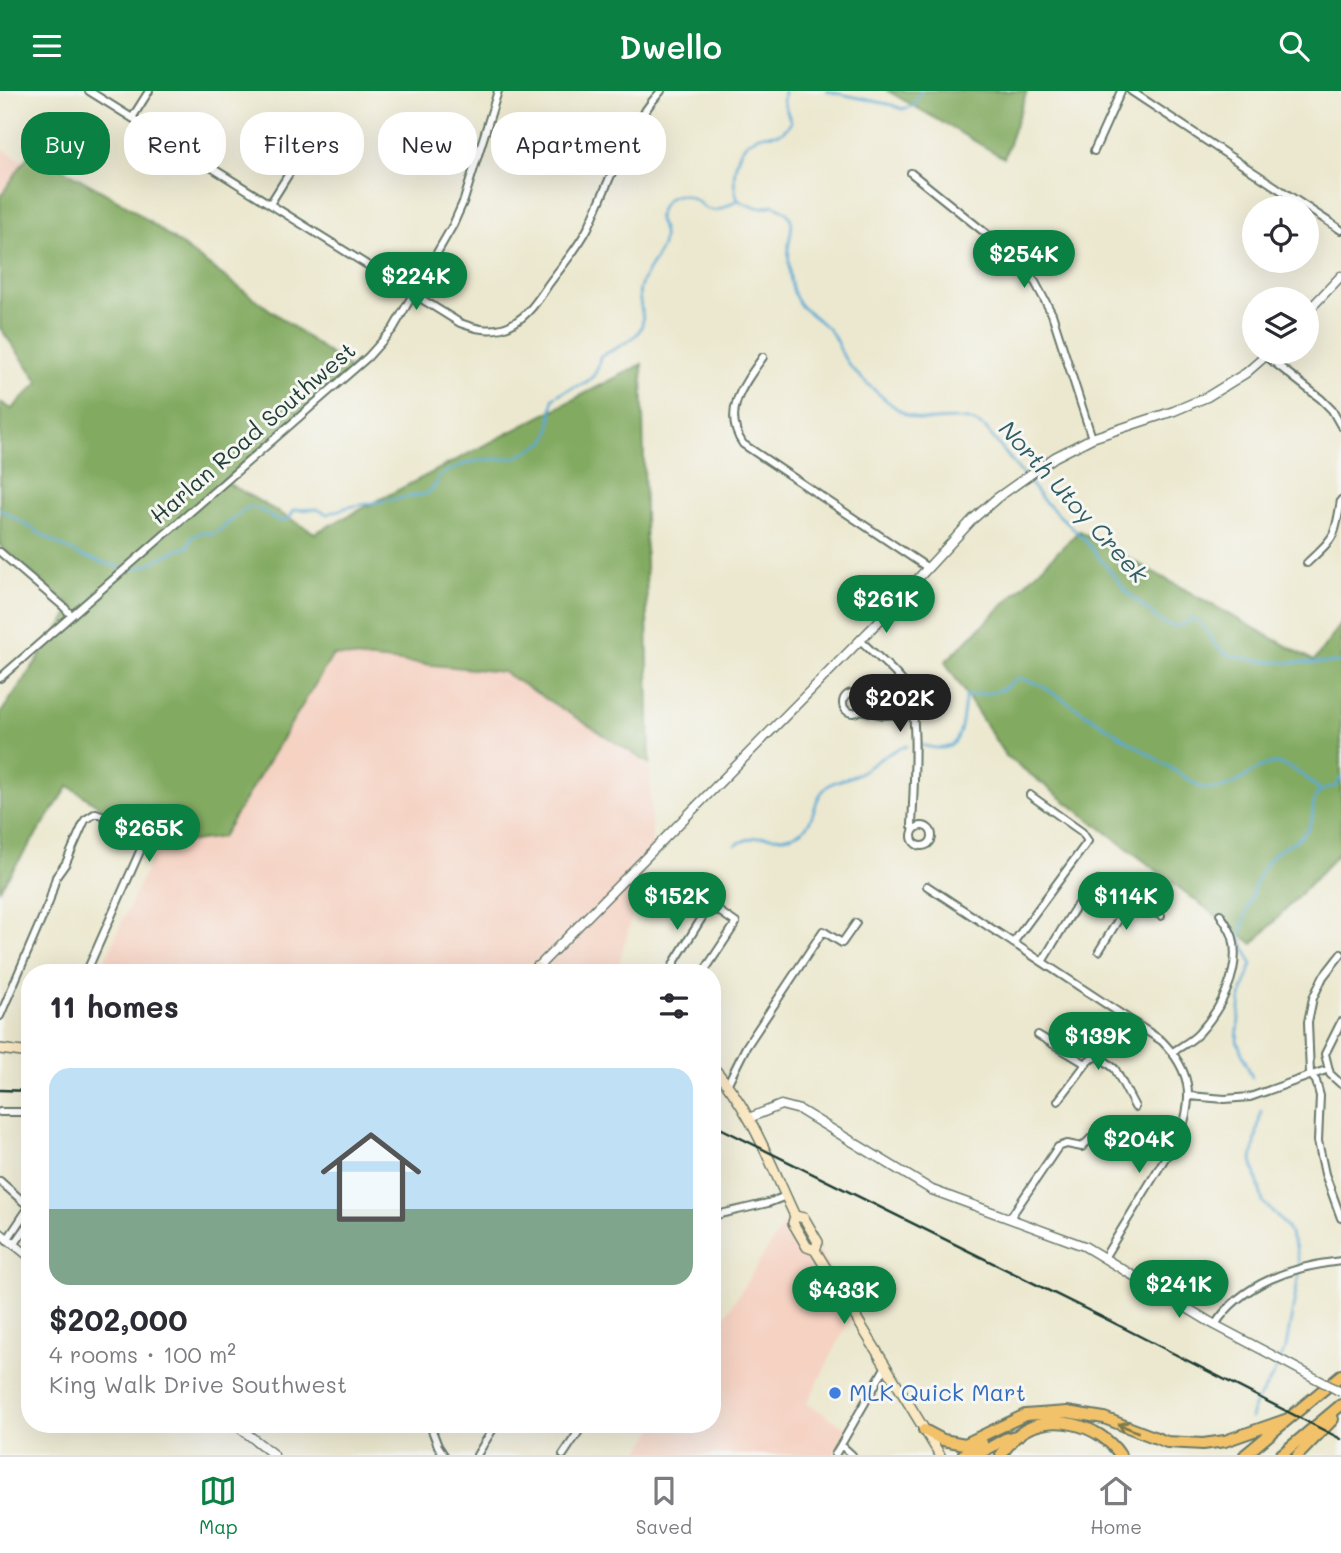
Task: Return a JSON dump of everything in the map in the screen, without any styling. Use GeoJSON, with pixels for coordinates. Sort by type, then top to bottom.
{"type":"FeatureCollection","features":[{"type":"Feature","properties":{"kind":"highway"},"geometry":{"type":"LineString","coordinates":[[1245,1455],[1341,1375]]}},
{"type":"Feature","properties":{"kind":"highway"},"geometry":{"type":"LineString","coordinates":[[1281,1455],[1341,1405]]}},
{"type":"Feature","properties":{"kind":"highway"},"geometry":{"type":"LineString","coordinates":[[1298,1455],[1341,1411]]}},
{"type":"Feature","properties":{"kind":"highway"},"geometry":{"type":"LineString","coordinates":[[924,1430],[943,1440],[965,1444],[1025,1415],[1067,1412],[1092,1415],[1157,1439],[1190,1444],[1225,1441],[1288,1419]]}},
{"type":"Feature","properties":{"kind":"highway"},"geometry":{"type":"LineString","coordinates":[[963,1455],[1014,1426],[1052,1414]]}},
{"type":"Feature","properties":{"kind":"highway"},"geometry":{"type":"LineString","coordinates":[[977,1455],[1005,1439],[1057,1422],[1079,1425],[1100,1434],[1121,1455]]}},
{"type":"Feature","properties":{"kind":"highway"},"geometry":{"type":"LineString","coordinates":[[1001,1455],[1019,1434]]}},
{"type":"Feature","properties":{"kind":"main road"},"geometry":{"type":"LineString","coordinates":[[0,1049],[21,1052]]}},
{"type":"Feature","properties":{"kind":"main road"},"geometry":{"type":"LineString","coordinates":[[721,1076],[749,1118],[795,1216],[793,1223],[797,1230],[807,1247],[815,1250],[940,1455]]}},
{"type":"Feature","properties":{"kind":"street"},"geometry":{"type":"LineString","coordinates":[[89,91],[124,113]]}},
{"type":"Feature","properties":{"kind":"street"},"geometry":{"type":"LineString","coordinates":[[136,112],[149,91]]}},
{"type":"Feature","properties":{"kind":"street","name":"Harlan Road Southwest"},"geometry":{"type":"LineString","coordinates":[[0,678],[368,357],[393,329],[464,200],[498,91]]}},
{"type":"Feature","properties":{"kind":"street"},"geometry":{"type":"LineString","coordinates":[[223,175],[460,323],[477,329],[502,328],[526,314],[587,230],[614,166],[637,125],[661,91]]}},
{"type":"Feature","properties":{"kind":"street"},"geometry":{"type":"LineString","coordinates":[[1094,151],[1121,91]]}},
{"type":"Feature","properties":{"kind":"street"},"geometry":{"type":"LineString","coordinates":[[1131,91],[1341,230]]}},
{"type":"Feature","properties":{"kind":"street"},"geometry":{"type":"LineString","coordinates":[[912,173],[1009,252],[1035,282],[1052,314],[1092,438]]}},
{"type":"Feature","properties":{"kind":"street"},"geometry":{"type":"LineString","coordinates":[[270,204],[288,175]]}},
{"type":"Feature","properties":{"kind":"street"},"geometry":{"type":"LineString","coordinates":[[1319,299],[1341,276]]}},
{"type":"Feature","properties":{"kind":"street"},"geometry":{"type":"LineString","coordinates":[[763,357],[746,381],[733,409],[734,428],[743,444],[928,568]]}},
{"type":"Feature","properties":{"kind":"street"},"geometry":{"type":"LineString","coordinates":[[543,964],[860,640],[973,519],[1055,457],[1092,438],[1174,411],[1207,397],[1255,364]]}},
{"type":"Feature","properties":{"kind":"street"},"geometry":{"type":"LineString","coordinates":[[1280,364],[1321,398],[1341,426]]}},
{"type":"Feature","properties":{"kind":"street"},"geometry":{"type":"LineString","coordinates":[[1307,563],[1327,547],[1335,534],[1341,500]]}},
{"type":"Feature","properties":{"kind":"street"},"geometry":{"type":"LineString","coordinates":[[0,552],[71,615]]}},
{"type":"Feature","properties":{"kind":"street"},"geometry":{"type":"LineString","coordinates":[[860,640],[907,688],[911,699],[914,829]]}},
{"type":"Feature","properties":{"kind":"street"},"geometry":{"type":"LineString","coordinates":[[860,710],[884,715],[912,714]]}},
{"type":"Feature","properties":{"kind":"street"},"geometry":{"type":"LineString","coordinates":[[1013,943],[1088,841],[1082,832],[1030,795]]}},
{"type":"Feature","properties":{"kind":"street"},"geometry":{"type":"LineString","coordinates":[[22,964],[49,902],[56,877],[66,863],[85,820],[96,813],[141,830],[145,840],[90,964]]}},
{"type":"Feature","properties":{"kind":"street"},"geometry":{"type":"LineString","coordinates":[[1042,962],[1093,883],[1098,881],[1161,916]]}},
{"type":"Feature","properties":{"kind":"street"},"geometry":{"type":"LineString","coordinates":[[927,886],[1162,1041],[1173,1052],[1187,1080],[1187,1114],[1181,1132],[1104,1258]]}},
{"type":"Feature","properties":{"kind":"street"},"geometry":{"type":"LineString","coordinates":[[1099,950],[1131,899]]}},
{"type":"Feature","properties":{"kind":"street"},"geometry":{"type":"LineString","coordinates":[[674,964],[710,905],[736,923],[709,964]]}},
{"type":"Feature","properties":{"kind":"street"},"geometry":{"type":"LineString","coordinates":[[1173,1052],[1198,1035],[1229,985],[1234,967],[1233,936],[1220,914]]}},
{"type":"Feature","properties":{"kind":"street"},"geometry":{"type":"LineString","coordinates":[[728,1083],[746,1047],[823,930],[842,943],[856,923]]}},
{"type":"Feature","properties":{"kind":"street"},"geometry":{"type":"LineString","coordinates":[[1341,954],[1323,977],[1313,998],[1308,1022],[1310,1074],[1316,1081],[1320,1096],[1318,1141],[1341,1218]]}},
{"type":"Feature","properties":{"kind":"street"},"geometry":{"type":"LineString","coordinates":[[0,1016],[21,967]]}},
{"type":"Feature","properties":{"kind":"street"},"geometry":{"type":"LineString","coordinates":[[1058,1101],[1089,1060],[1099,1056],[1133,1022]]}},
{"type":"Feature","properties":{"kind":"street"},"geometry":{"type":"LineString","coordinates":[[1341,1022],[1325,1054],[1330,1074],[1341,1084]]}},
{"type":"Feature","properties":{"kind":"street"},"geometry":{"type":"LineString","coordinates":[[1038,1035],[1086,1064]]}},
{"type":"Feature","properties":{"kind":"street"},"geometry":{"type":"LineString","coordinates":[[1099,1056],[1115,1069],[1135,1107]]}},
{"type":"Feature","properties":{"kind":"street"},"geometry":{"type":"LineString","coordinates":[[1189,1096],[1225,1099],[1250,1097],[1329,1069]]}},
{"type":"Feature","properties":{"kind":"street"},"geometry":{"type":"LineString","coordinates":[[749,1118],[780,1105],[800,1110],[932,1190],[1064,1237],[1215,1325],[1341,1392]]}},
{"type":"Feature","properties":{"kind":"street"},"geometry":{"type":"LineString","coordinates":[[0,1112],[21,1112]]}},
{"type":"Feature","properties":{"kind":"street"},"geometry":{"type":"LineString","coordinates":[[1010,1218],[1058,1147],[1068,1143],[1082,1147],[1103,1126],[1113,1125],[1168,1154]]}},
{"type":"Feature","properties":{"kind":"street"},"geometry":{"type":"LineString","coordinates":[[0,1181],[21,1198]]}},
{"type":"Feature","properties":{"kind":"street"},"geometry":{"type":"LineString","coordinates":[[721,1214],[786,1196]]}},
{"type":"Feature","properties":{"kind":"street"},"geometry":{"type":"LineString","coordinates":[[21,1219],[7,1239],[21,1250]]}},
{"type":"Feature","properties":{"kind":"street"},"geometry":{"type":"LineString","coordinates":[[1215,1325],[1228,1308],[1279,1273],[1315,1263],[1341,1261]]}},
{"type":"Feature","properties":{"kind":"street"},"geometry":{"type":"LineString","coordinates":[[835,1455],[886,1366]]}},
{"type":"Feature","properties":{"kind":"street"},"geometry":{"type":"LineString","coordinates":[[246,1433],[274,1455]]}},
{"type":"Feature","properties":{"kind":"street"},"geometry":{"type":"LineString","coordinates":[[433,1433],[444,1455]]}},
{"type":"Feature","properties":{"kind":"street"},"geometry":{"type":"LineString","coordinates":[[477,1455],[491,1433]]}},
{"type":"Feature","properties":{"kind":"street"},"geometry":{"type":"LineString","coordinates":[[563,1455],[578,1433]]}},
{"type":"Feature","properties":{"kind":"street"},"geometry":{"type":"LineString","coordinates":[[841,1445],[852,1455]]}},
{"type":"Feature","properties":{"kind":"shaded area"},"geometry":{"type":"Polygon","coordinates":[[[0,147],[21,160],[21,175],[46,176],[0,247],[0,147]]]}},
{"type":"Feature","properties":{"kind":"shaded area"},"geometry":{"type":"Polygon","coordinates":[[[333,654],[503,672],[650,764],[652,847],[619,964],[103,964],[157,846],[222,836],[333,654]]]}},
{"type":"Feature","properties":{"kind":"shaded area"},"geometry":{"type":"Polygon","coordinates":[[[794,1208],[854,1311],[807,1403],[849,1430],[833,1455],[637,1455],[651,1433],[721,1433],[721,1322],[794,1208]]]}},
{"type":"Feature","properties":{"kind":"green space"},"geometry":{"type":"Polygon","coordinates":[[[888,91],[1027,91],[1004,158],[888,91]]]}},
{"type":"Feature","properties":{"kind":"green space"},"geometry":{"type":"Polygon","coordinates":[[[21,166],[21,175],[73,175],[128,206],[352,370],[224,481],[315,533],[642,364],[650,764],[503,672],[333,655],[222,837],[157,846],[69,786],[0,889],[0,714],[73,608],[0,546],[0,402],[12,409],[39,382],[0,328],[0,197],[21,166]]]}},
{"type":"Feature","properties":{"kind":"green space"},"geometry":{"type":"Polygon","coordinates":[[[1079,531],[1314,661],[1341,624],[1341,851],[1253,944],[1005,755],[945,662],[1079,531]]]}},
{"type":"Feature","properties":{"kind":"waterway","name":"North Utoy Creek"},"geometry":{"type":"LineString","coordinates":[[784,91],[783,101],[791,122],[782,132],[753,139],[740,152],[734,181],[738,200],[755,207],[773,205],[790,217],[792,224],[789,267],[797,300],[830,331],[856,373],[884,399],[909,416],[928,420],[967,420],[986,429],[1043,500],[1084,539],[1127,592],[1161,622],[1172,626],[1183,625],[1193,619],[1203,626],[1222,651],[1246,659],[1341,663]]}},
{"type":"Feature","properties":{"kind":"waterway","name":"North Utoy Creek"},"geometry":{"type":"LineString","coordinates":[[827,91],[902,109],[913,106],[921,91]]}},
{"type":"Feature","properties":{"kind":"waterway"},"geometry":{"type":"LineString","coordinates":[[129,569],[145,566],[188,547],[192,537],[202,532],[212,534],[248,507],[259,509],[278,521],[289,519],[294,510],[317,509],[327,514],[348,507],[426,494],[435,486],[439,476],[459,466],[481,460],[515,458],[545,442],[550,432],[553,398],[589,380],[598,368],[600,357],[629,341],[641,328],[643,317],[640,288],[661,247],[662,229],[658,219],[663,205],[678,195],[691,198],[711,210],[723,208],[738,200]]}},
{"type":"Feature","properties":{"kind":"waterway"},"geometry":{"type":"LineString","coordinates":[[0,509],[81,556],[122,568]]}},
{"type":"Feature","properties":{"kind":"waterway"},"geometry":{"type":"LineString","coordinates":[[915,744],[937,748],[953,744],[958,738],[966,696],[1000,690],[1018,678],[1039,684],[1202,788],[1221,788],[1236,783],[1269,764],[1282,765],[1299,773],[1321,791]]}},
{"type":"Feature","properties":{"kind":"waterway"},"geometry":{"type":"LineString","coordinates":[[735,845],[753,838],[784,837],[798,833],[808,825],[819,797],[829,785],[855,775],[893,751],[907,746]]}},
{"type":"Feature","properties":{"kind":"waterway"},"geometry":{"type":"LineString","coordinates":[[1252,1077],[1237,1041],[1241,997],[1252,964],[1240,937],[1252,894],[1265,864],[1307,830],[1313,816],[1315,797],[1319,792],[1336,786],[1341,778]]}},
{"type":"Feature","properties":{"kind":"waterway"},"geometry":{"type":"LineString","coordinates":[[1251,1418],[1254,1406],[1272,1378],[1286,1347],[1300,1269],[1296,1247],[1286,1226],[1263,1202],[1252,1160],[1261,1111]]}},
{"type":"Feature","properties":{"kind":"railway"},"geometry":{"type":"LineString","coordinates":[[0,1090],[21,1091]]}},
{"type":"Feature","properties":{"kind":"railway"},"geometry":{"type":"LineString","coordinates":[[721,1128],[1341,1439]]}},
{"type":"Feature","properties":{"kind":"place","name":"MLK Quick Mart"},"geometry":{"type":"Point","coordinates":[835,1393]}}]}
